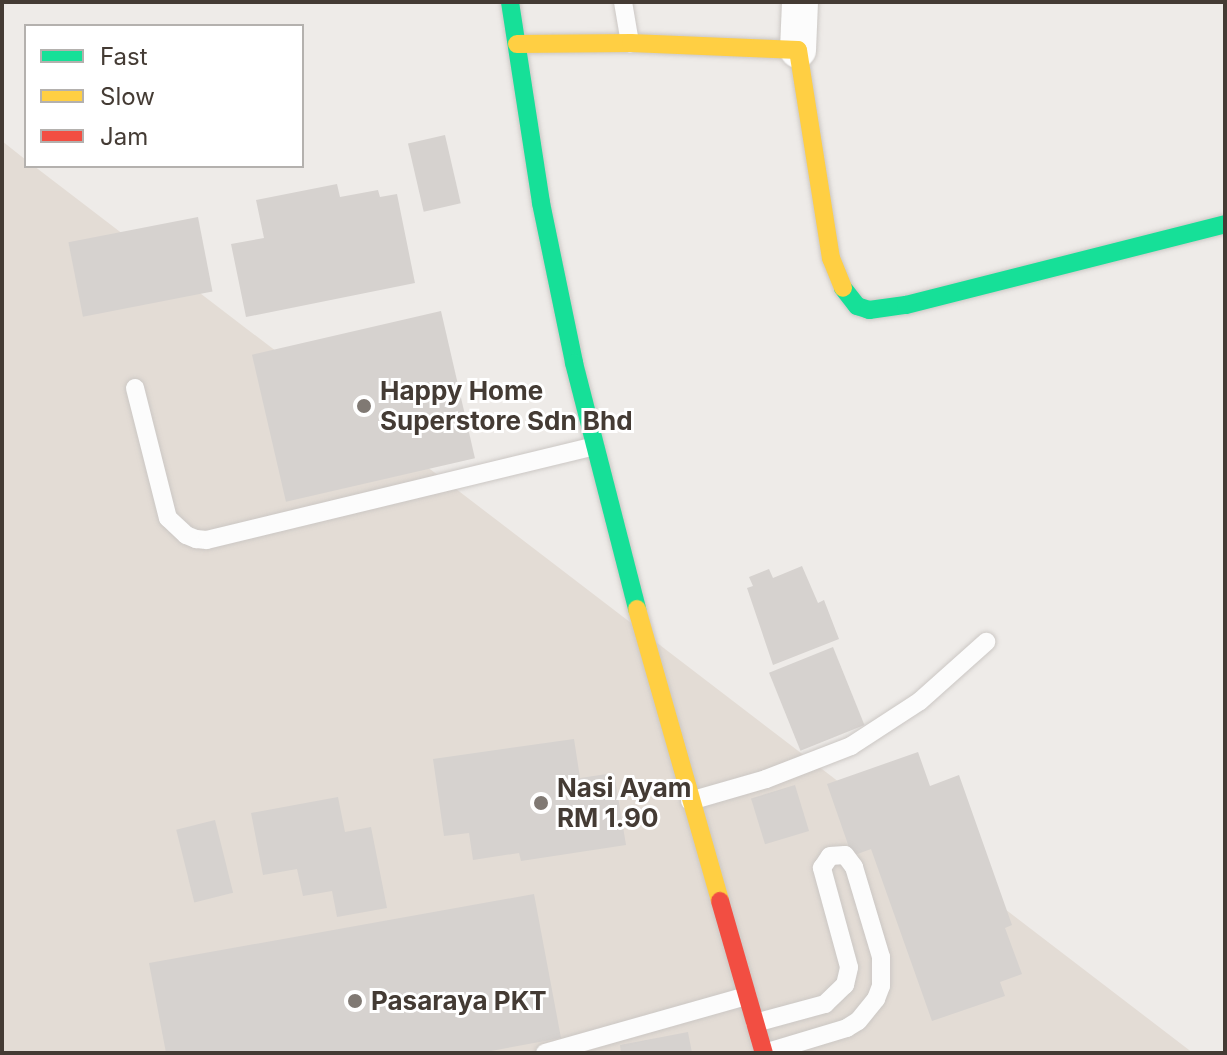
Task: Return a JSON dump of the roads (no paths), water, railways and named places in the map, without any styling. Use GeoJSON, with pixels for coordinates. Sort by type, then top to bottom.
{"type":"FeatureCollection","features":[{"type":"Feature","properties":{"kind":"main road"},"geometry":{"type":"LineString","coordinates":[[510,2],[541,203],[618,543],[764,1053]]}},
{"type":"Feature","properties":{"kind":"main road"},"geometry":{"type":"LineString","coordinates":[[517,44],[631,43],[798,50],[825,236],[838,280],[857,306],[879,311],[906,305],[1225,224]]}},
{"type":"Feature","properties":{"kind":"street"},"geometry":{"type":"LineString","coordinates":[[798,50],[800,2]]}},
{"type":"Feature","properties":{"kind":"lane"},"geometry":{"type":"LineString","coordinates":[[623,2],[631,43]]}},
{"type":"Feature","properties":{"kind":"lane"},"geometry":{"type":"LineString","coordinates":[[135,388],[168,518],[186,535],[196,539],[207,540],[595,446]]}},
{"type":"Feature","properties":{"kind":"lane"},"geometry":{"type":"LineString","coordinates":[[690,801],[766,779],[851,746],[920,701],[986,642]]}},
{"type":"Feature","properties":{"kind":"lane"},"geometry":{"type":"LineString","coordinates":[[755,1023],[825,1004],[845,985],[849,967],[822,868],[830,856],[845,855],[854,867],[881,957],[881,986],[876,999],[858,1021],[847,1028],[764,1053]]}},
{"type":"Feature","properties":{"kind":"lane"},"geometry":{"type":"LineString","coordinates":[[545,1053],[747,996]]}},
{"type":"Feature","properties":{"kind":"place","name":"Happy Home Superstore Sdn Bhd"},"geometry":{"type":"Point","coordinates":[364,406]}},
{"type":"Feature","properties":{"kind":"place","name":"Nasi Ayam RM 1.90"},"geometry":{"type":"Point","coordinates":[541,803]}},
{"type":"Feature","properties":{"kind":"place","name":"Pasaraya PKT"},"geometry":{"type":"Point","coordinates":[355,1001]}}]}
